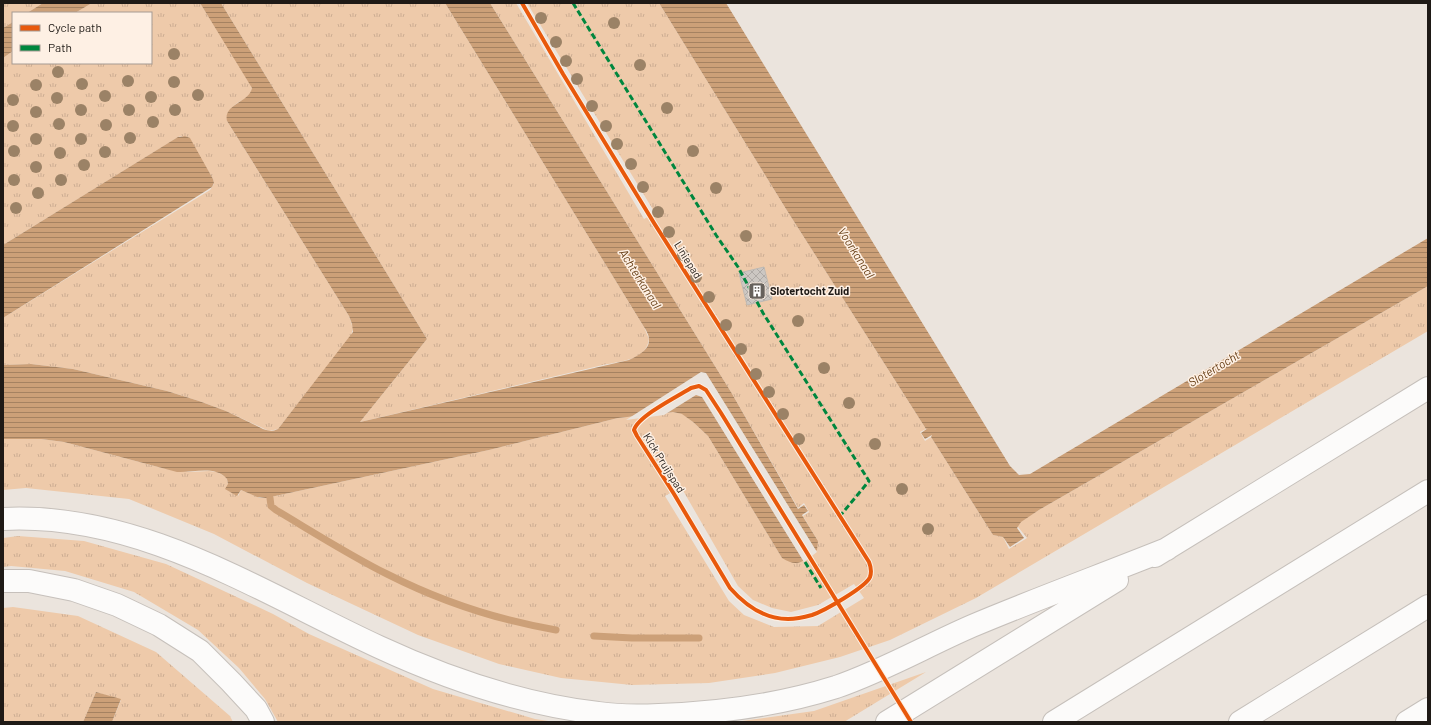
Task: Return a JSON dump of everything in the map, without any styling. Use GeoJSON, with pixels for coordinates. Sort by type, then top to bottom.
{"type":"FeatureCollection","features":[{"type":"Feature","properties":{"kind":"highway"},"geometry":{"type":"LineString","coordinates":[[887,722],[1428,388]]}},
{"type":"Feature","properties":{"kind":"highway"},"geometry":{"type":"LineString","coordinates":[[1054,722],[1428,491]]}},
{"type":"Feature","properties":{"kind":"highway"},"geometry":{"type":"LineString","coordinates":[[3,519],[39,519],[74,523],[96,527],[151,542],[180,552],[219,569],[378,647],[432,671],[477,686],[538,703],[600,714],[644,716],[691,714],[761,706],[838,686],[913,655],[970,627],[1167,549]]}},
{"type":"Feature","properties":{"kind":"highway"},"geometry":{"type":"LineString","coordinates":[[3,581],[29,581],[74,590],[117,605],[159,625],[200,651],[256,709],[263,722]]}},
{"type":"Feature","properties":{"kind":"highway"},"geometry":{"type":"LineString","coordinates":[[1240,722],[1428,606]]}},
{"type":"Feature","properties":{"kind":"highway"},"geometry":{"type":"LineString","coordinates":[[1406,722],[1428,709]]}},
{"type":"Feature","properties":{"kind":"green space"},"geometry":{"type":"Polygon","coordinates":[[[3,3],[43,3],[29,12],[12,12],[12,23],[3,28],[3,3]]]}},
{"type":"Feature","properties":{"kind":"green space"},"geometry":{"type":"Polygon","coordinates":[[[92,3],[200,3],[251,84],[251,93],[232,108],[229,112],[227,121],[349,316],[353,328],[351,336],[278,429],[269,431],[226,411],[167,391],[73,369],[31,364],[3,365],[3,318],[210,190],[214,184],[213,179],[188,137],[180,136],[3,245],[3,58],[12,52],[12,64],[152,64],[152,12],[77,12],[92,3]]]}},
{"type":"Feature","properties":{"kind":"green space"},"geometry":{"type":"Polygon","coordinates":[[[221,3],[445,3],[644,327],[649,339],[643,352],[638,356],[624,361],[360,422],[427,339],[221,3]]]}},
{"type":"Feature","properties":{"kind":"green space"},"geometry":{"type":"Polygon","coordinates":[[[490,3],[516,3],[644,219],[655,213],[527,3],[659,3],[786,209],[926,429],[920,432],[925,441],[931,437],[993,535],[1003,537],[1009,549],[1027,538],[1017,527],[1020,522],[1039,510],[1428,286],[1428,331],[976,598],[890,640],[840,657],[775,673],[709,683],[632,685],[561,678],[499,664],[418,635],[307,583],[214,534],[129,499],[26,488],[3,490],[3,439],[41,439],[64,442],[162,468],[188,472],[217,472],[226,477],[228,484],[238,496],[241,490],[260,498],[266,498],[489,450],[618,418],[673,412],[683,414],[708,436],[782,558],[818,541],[803,516],[809,512],[804,503],[798,508],[731,392],[490,3]],[[681,487],[665,496],[729,601],[744,615],[774,627],[818,626],[864,598],[854,584],[818,605],[791,612],[772,608],[753,600],[738,586],[681,487]]]}},
{"type":"Feature","properties":{"kind":"green space"},"geometry":{"type":"Polygon","coordinates":[[[18,536],[84,541],[166,564],[273,614],[309,634],[433,689],[535,719],[555,722],[278,722],[265,699],[239,668],[198,630],[134,592],[65,571],[11,566],[3,567],[3,538],[18,536]]]}},
{"type":"Feature","properties":{"kind":"green space"},"geometry":{"type":"Polygon","coordinates":[[[13,607],[78,616],[156,652],[230,716],[233,722],[112,722],[121,700],[96,692],[83,722],[3,722],[3,608],[13,607]]]}},
{"type":"Feature","properties":{"kind":"green space"},"geometry":{"type":"Polygon","coordinates":[[[926,672],[844,722],[734,722],[814,711],[926,672]]]}},
{"type":"Feature","properties":{"kind":"water"},"geometry":{"type":"Polygon","coordinates":[[[43,3],[92,3],[77,12],[29,12],[43,3]]]}},
{"type":"Feature","properties":{"kind":"water","name":"Achterkanaal"},"geometry":{"type":"Polygon","coordinates":[[[200,3],[221,3],[427,339],[360,422],[629,360],[642,352],[649,343],[646,330],[445,3],[490,3],[731,392],[798,509],[804,505],[808,511],[802,515],[818,541],[817,550],[805,560],[797,563],[793,563],[782,558],[708,436],[682,414],[673,412],[618,418],[489,450],[266,498],[257,497],[241,490],[237,496],[225,489],[228,484],[227,479],[216,472],[177,472],[64,442],[41,439],[3,439],[3,365],[31,364],[73,369],[167,391],[226,411],[263,429],[274,431],[278,429],[353,332],[349,316],[227,121],[227,115],[232,107],[246,97],[252,88],[200,3]]]}},
{"type":"Feature","properties":{"kind":"water"},"geometry":{"type":"Polygon","coordinates":[[[659,3],[726,3],[1010,466],[1019,475],[1030,474],[1428,238],[1428,286],[1039,510],[1021,522],[1017,528],[1024,538],[1010,547],[1003,537],[993,535],[931,437],[932,435],[925,439],[921,433],[928,428],[926,429],[786,209],[659,3]]]}},
{"type":"Feature","properties":{"kind":"water"},"geometry":{"type":"Polygon","coordinates":[[[12,23],[12,52],[3,58],[3,28],[12,23]]]}},
{"type":"Feature","properties":{"kind":"water"},"geometry":{"type":"Polygon","coordinates":[[[185,136],[190,138],[213,179],[214,183],[212,187],[3,318],[3,245],[178,137],[185,136]]]}},
{"type":"Feature","properties":{"kind":"water"},"geometry":{"type":"Polygon","coordinates":[[[96,692],[121,699],[112,722],[83,722],[96,692]]]}},
{"type":"Feature","properties":{"kind":"pier"},"geometry":{"type":"Polygon","coordinates":[[[701,372],[706,373],[817,552],[804,562],[702,397],[696,395],[664,415],[626,420],[701,372]]]}},
{"type":"Feature","properties":{"kind":"building","name":"Slotertocht Zuid"},"geometry":{"type":"Polygon","coordinates":[[[764,267],[772,299],[747,305],[739,273],[764,267]]]}},
{"type":"Feature","properties":{"kind":"waterway"},"geometry":{"type":"LineString","coordinates":[[270,498],[271,506],[276,510],[359,559],[407,584],[448,601],[491,615],[556,630]]}},
{"type":"Feature","properties":{"kind":"waterway"},"geometry":{"type":"LineString","coordinates":[[594,636],[632,638],[699,638]]}},
{"type":"Feature","properties":{"kind":"marked path"},"geometry":{"type":"LineString","coordinates":[[573,3],[716,235],[738,267],[763,313],[869,481],[840,516]]}},
{"type":"Feature","properties":{"kind":"marked path"},"geometry":{"type":"LineString","coordinates":[[805,562],[821,588]]}},
{"type":"Feature","properties":{"kind":"cycle path","name":"Liniepad"},"geometry":{"type":"LineString","coordinates":[[522,3],[563,74],[654,223],[869,562],[871,569],[870,577],[861,587],[853,592],[844,598],[835,604],[812,615],[788,619],[771,617],[756,610],[742,600],[730,588],[674,494],[637,436],[634,430],[637,425],[650,413],[691,388],[699,386],[706,390],[721,413],[911,722]]}},
{"type":"Feature","properties":{"kind":"place","name":"Slotertocht Zuid"},"geometry":{"type":"Point","coordinates":[757,291]}},
{"type":"Feature","properties":{"kind":"water label","name":"Voorkanaal"},"geometry":{"type":"Point","coordinates":[856,253]}},
{"type":"Feature","properties":{"kind":"water label","name":"Slotertocht"},"geometry":{"type":"Point","coordinates":[1214,369]}}]}
